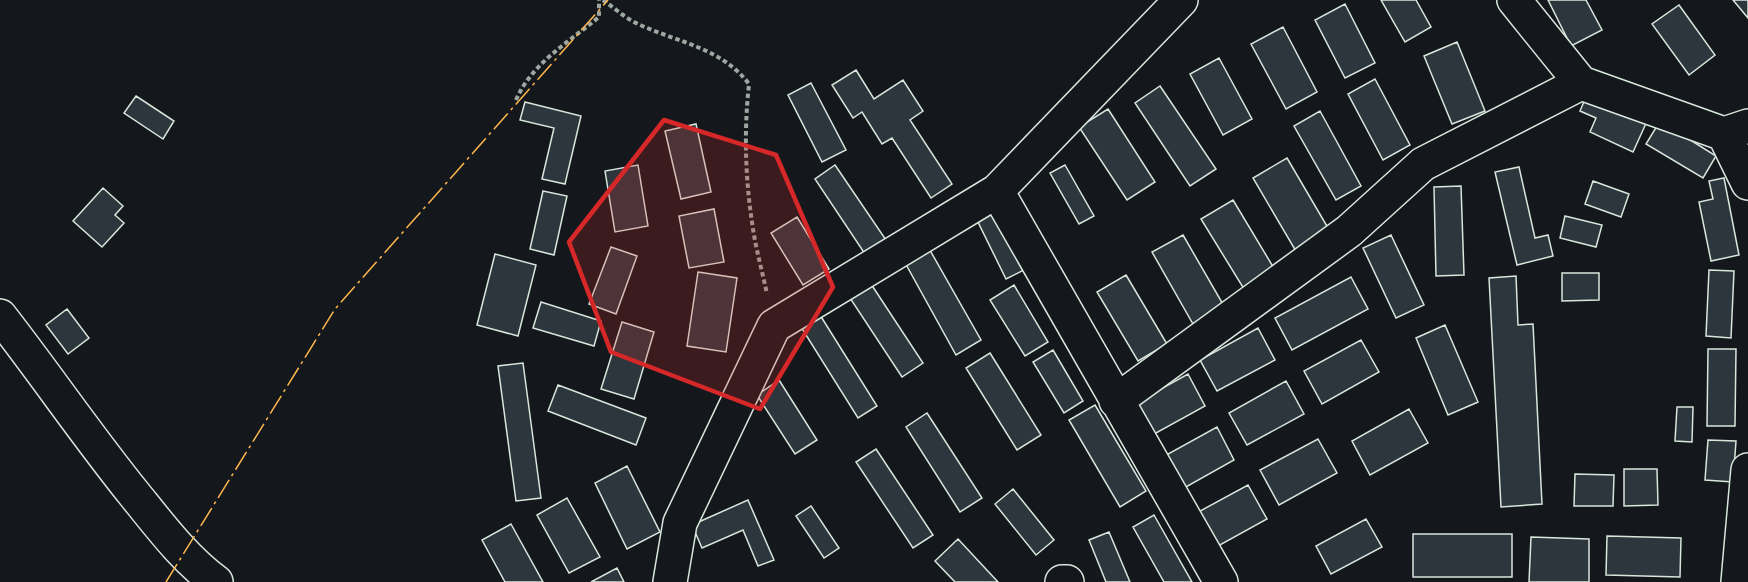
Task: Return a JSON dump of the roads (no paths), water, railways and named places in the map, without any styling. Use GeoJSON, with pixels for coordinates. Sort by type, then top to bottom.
{"type":"FeatureCollection","features":[{"type":"Feature","properties":{"kind":"street"},"geometry":{"type":"LineString","coordinates":[[670,582],[680,523],[774,326],[997,191],[1181,0]]}},
{"type":"Feature","properties":{"kind":"street"},"geometry":{"type":"LineString","coordinates":[[1514,0],[1581,83],[1736,130],[1748,183]]}},
{"type":"Feature","properties":{"kind":"street"},"geometry":{"type":"LineString","coordinates":[[1116,401],[1349,231],[1423,164],[1581,83]]}},
{"type":"Feature","properties":{"kind":"street"},"geometry":{"type":"LineString","coordinates":[[997,191],[1221,582]]}},
{"type":"Feature","properties":{"kind":"street"},"geometry":{"type":"LineString","coordinates":[[0,316],[93,442],[157,523],[201,571],[216,582]]}},
{"type":"Feature","properties":{"kind":"street"},"geometry":{"type":"LineString","coordinates":[[1738,582],[1748,470]]}}]}
